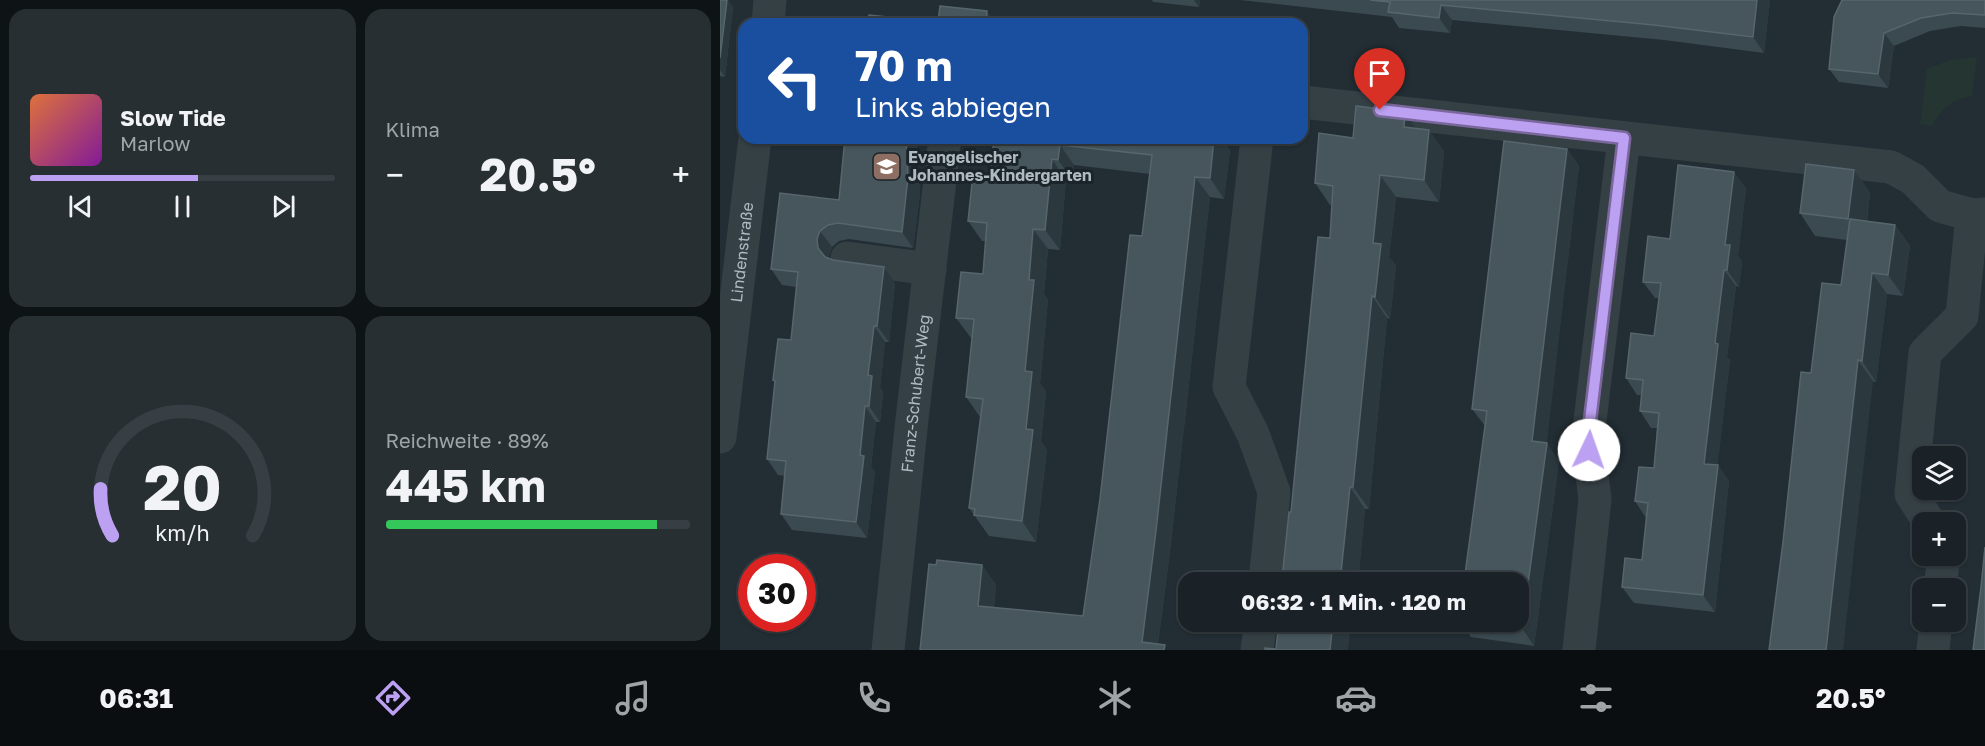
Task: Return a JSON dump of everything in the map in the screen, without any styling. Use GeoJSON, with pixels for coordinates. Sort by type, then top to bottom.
{"type":"FeatureCollection","features":[{"type":"Feature","properties":{"kind":"street"},"geometry":{"type":"LineString","coordinates":[[768,18],[770,0]]}},
{"type":"Feature","properties":{"kind":"street"},"geometry":{"type":"LineString","coordinates":[[1308,103],[1891,167],[1913,179],[1940,206],[1978,215],[1962,316],[1925,353],[1911,494],[1923,512]]}},
{"type":"Feature","properties":{"kind":"street"},"geometry":{"type":"LineString","coordinates":[[1579,650],[1595,499],[1589,450],[1590,421],[1624,138]]}},
{"type":"Feature","properties":{"kind":"street","name":"Lindenstraße"},"geometry":{"type":"LineString","coordinates":[[720,437],[754,144]]}},
{"type":"Feature","properties":{"kind":"street","name":"Franz-Schubert-Weg"},"geometry":{"type":"LineString","coordinates":[[888,650],[944,144]]}},
{"type":"Feature","properties":{"kind":"street"},"geometry":{"type":"LineString","coordinates":[[1256,144],[1228,387],[1253,434],[1274,492],[1266,572]]}},
{"type":"Feature","properties":{"kind":"street"},"geometry":{"type":"LineString","coordinates":[[848,258],[930,269]]}},
{"type":"Feature","properties":{"kind":"street"},"geometry":{"type":"LineString","coordinates":[[1257,650],[1259,632]]}},
{"type":"Feature","properties":{"kind":"street"},"geometry":{"type":"LineString","coordinates":[[1933,650],[1935,632]]}},
{"type":"Feature","properties":{"kind":"shaded area"},"geometry":{"type":"Polygon","coordinates":[[[1977,57],[1972,96],[1948,105],[1932,126],[1920,124],[1927,69],[1950,60],[1977,57]]]}},
{"type":"Feature","properties":{"kind":"building"},"geometry":{"type":"Polygon","coordinates":[[[720,0],[727,0],[720,58],[720,0]]]}},
{"type":"Feature","properties":{"kind":"building"},"geometry":{"type":"Polygon","coordinates":[[[1370,0],[1757,0],[1753,37],[1654,25],[1441,5],[1439,18],[1388,12],[1390,2],[1370,0]]]}},
{"type":"Feature","properties":{"kind":"building"},"geometry":{"type":"Polygon","coordinates":[[[1842,0],[1985,0],[1985,15],[1952,13],[1921,18],[1884,33],[1878,74],[1829,69],[1834,17],[1842,0]]]}},
{"type":"Feature","properties":{"kind":"building"},"geometry":{"type":"Polygon","coordinates":[[[940,6],[987,11],[986,18],[938,18],[940,6]]]}},
{"type":"Feature","properties":{"kind":"building"},"geometry":{"type":"Polygon","coordinates":[[[869,15],[899,18],[869,18],[869,15]]]}},
{"type":"Feature","properties":{"kind":"building"},"geometry":{"type":"Polygon","coordinates":[[[1356,106],[1405,112],[1404,127],[1429,130],[1424,180],[1380,175],[1373,243],[1381,244],[1375,297],[1372,296],[1353,487],[1350,487],[1341,572],[1283,572],[1289,512],[1291,512],[1318,237],[1330,238],[1333,186],[1315,183],[1319,133],[1353,138],[1356,106]]]}},
{"type":"Feature","properties":{"kind":"building"},"geometry":{"type":"Polygon","coordinates":[[[1504,141],[1567,149],[1532,441],[1547,443],[1529,576],[1529,572],[1465,572],[1487,411],[1472,409],[1504,141]]]}},
{"type":"Feature","properties":{"kind":"building"},"geometry":{"type":"Polygon","coordinates":[[[844,144],[906,144],[908,177],[902,232],[838,223],[828,225],[820,231],[817,239],[818,248],[825,257],[884,267],[868,375],[872,376],[869,406],[865,406],[860,455],[864,456],[856,522],[781,514],[786,461],[767,459],[778,339],[791,340],[798,272],[771,269],[780,193],[839,200],[844,144]]]}},
{"type":"Feature","properties":{"kind":"building"},"geometry":{"type":"Polygon","coordinates":[[[993,144],[1213,144],[1210,178],[1195,177],[1142,642],[1165,645],[1164,650],[920,650],[929,564],[936,565],[937,560],[982,565],[978,606],[1083,616],[1100,499],[1130,235],[1142,236],[1152,155],[1060,145],[1058,160],[1052,159],[1045,230],[1033,229],[1029,280],[1034,280],[1025,371],[1032,372],[1026,429],[1033,430],[1022,521],[974,515],[975,509],[969,508],[983,399],[966,397],[974,319],[956,318],[961,272],[983,274],[987,223],[968,221],[973,174],[990,175],[993,144]]]}},
{"type":"Feature","properties":{"kind":"building"},"geometry":{"type":"Polygon","coordinates":[[[1806,164],[1854,170],[1848,219],[1800,213],[1806,164]]]}},
{"type":"Feature","properties":{"kind":"building"},"geometry":{"type":"Polygon","coordinates":[[[1678,165],[1734,172],[1725,245],[1730,245],[1727,270],[1724,270],[1715,343],[1718,344],[1704,464],[1718,465],[1703,595],[1622,587],[1625,558],[1642,560],[1648,503],[1635,501],[1639,467],[1654,468],[1659,413],[1640,411],[1643,380],[1626,378],[1631,333],[1654,336],[1661,283],[1643,282],[1648,236],[1670,239],[1678,165]]]}},
{"type":"Feature","properties":{"kind":"building"},"geometry":{"type":"Polygon","coordinates":[[[1850,219],[1895,225],[1888,275],[1872,273],[1862,361],[1858,360],[1826,650],[1769,650],[1801,372],[1811,373],[1822,283],[1841,285],[1850,219]]]}},
{"type":"Feature","properties":{"kind":"building"},"geometry":{"type":"Polygon","coordinates":[[[1985,547],[1985,650],[1973,650],[1981,587],[1985,547]]]}},
{"type":"Feature","properties":{"kind":"building"},"geometry":{"type":"Polygon","coordinates":[[[1278,632],[1332,632],[1330,650],[1265,650],[1265,648],[1276,649],[1278,632]]]}},
{"type":"Feature","properties":{"kind":"place","name":"Evangelischer Johannes-Kindergarten"},"geometry":{"type":"Point","coordinates":[887,166]}},
{"type":"Feature","properties":{"kind":"route"},"geometry":{"type":"LineString","coordinates":[[1380,110],[1624,138],[1590,421],[1589,450]]}}]}
